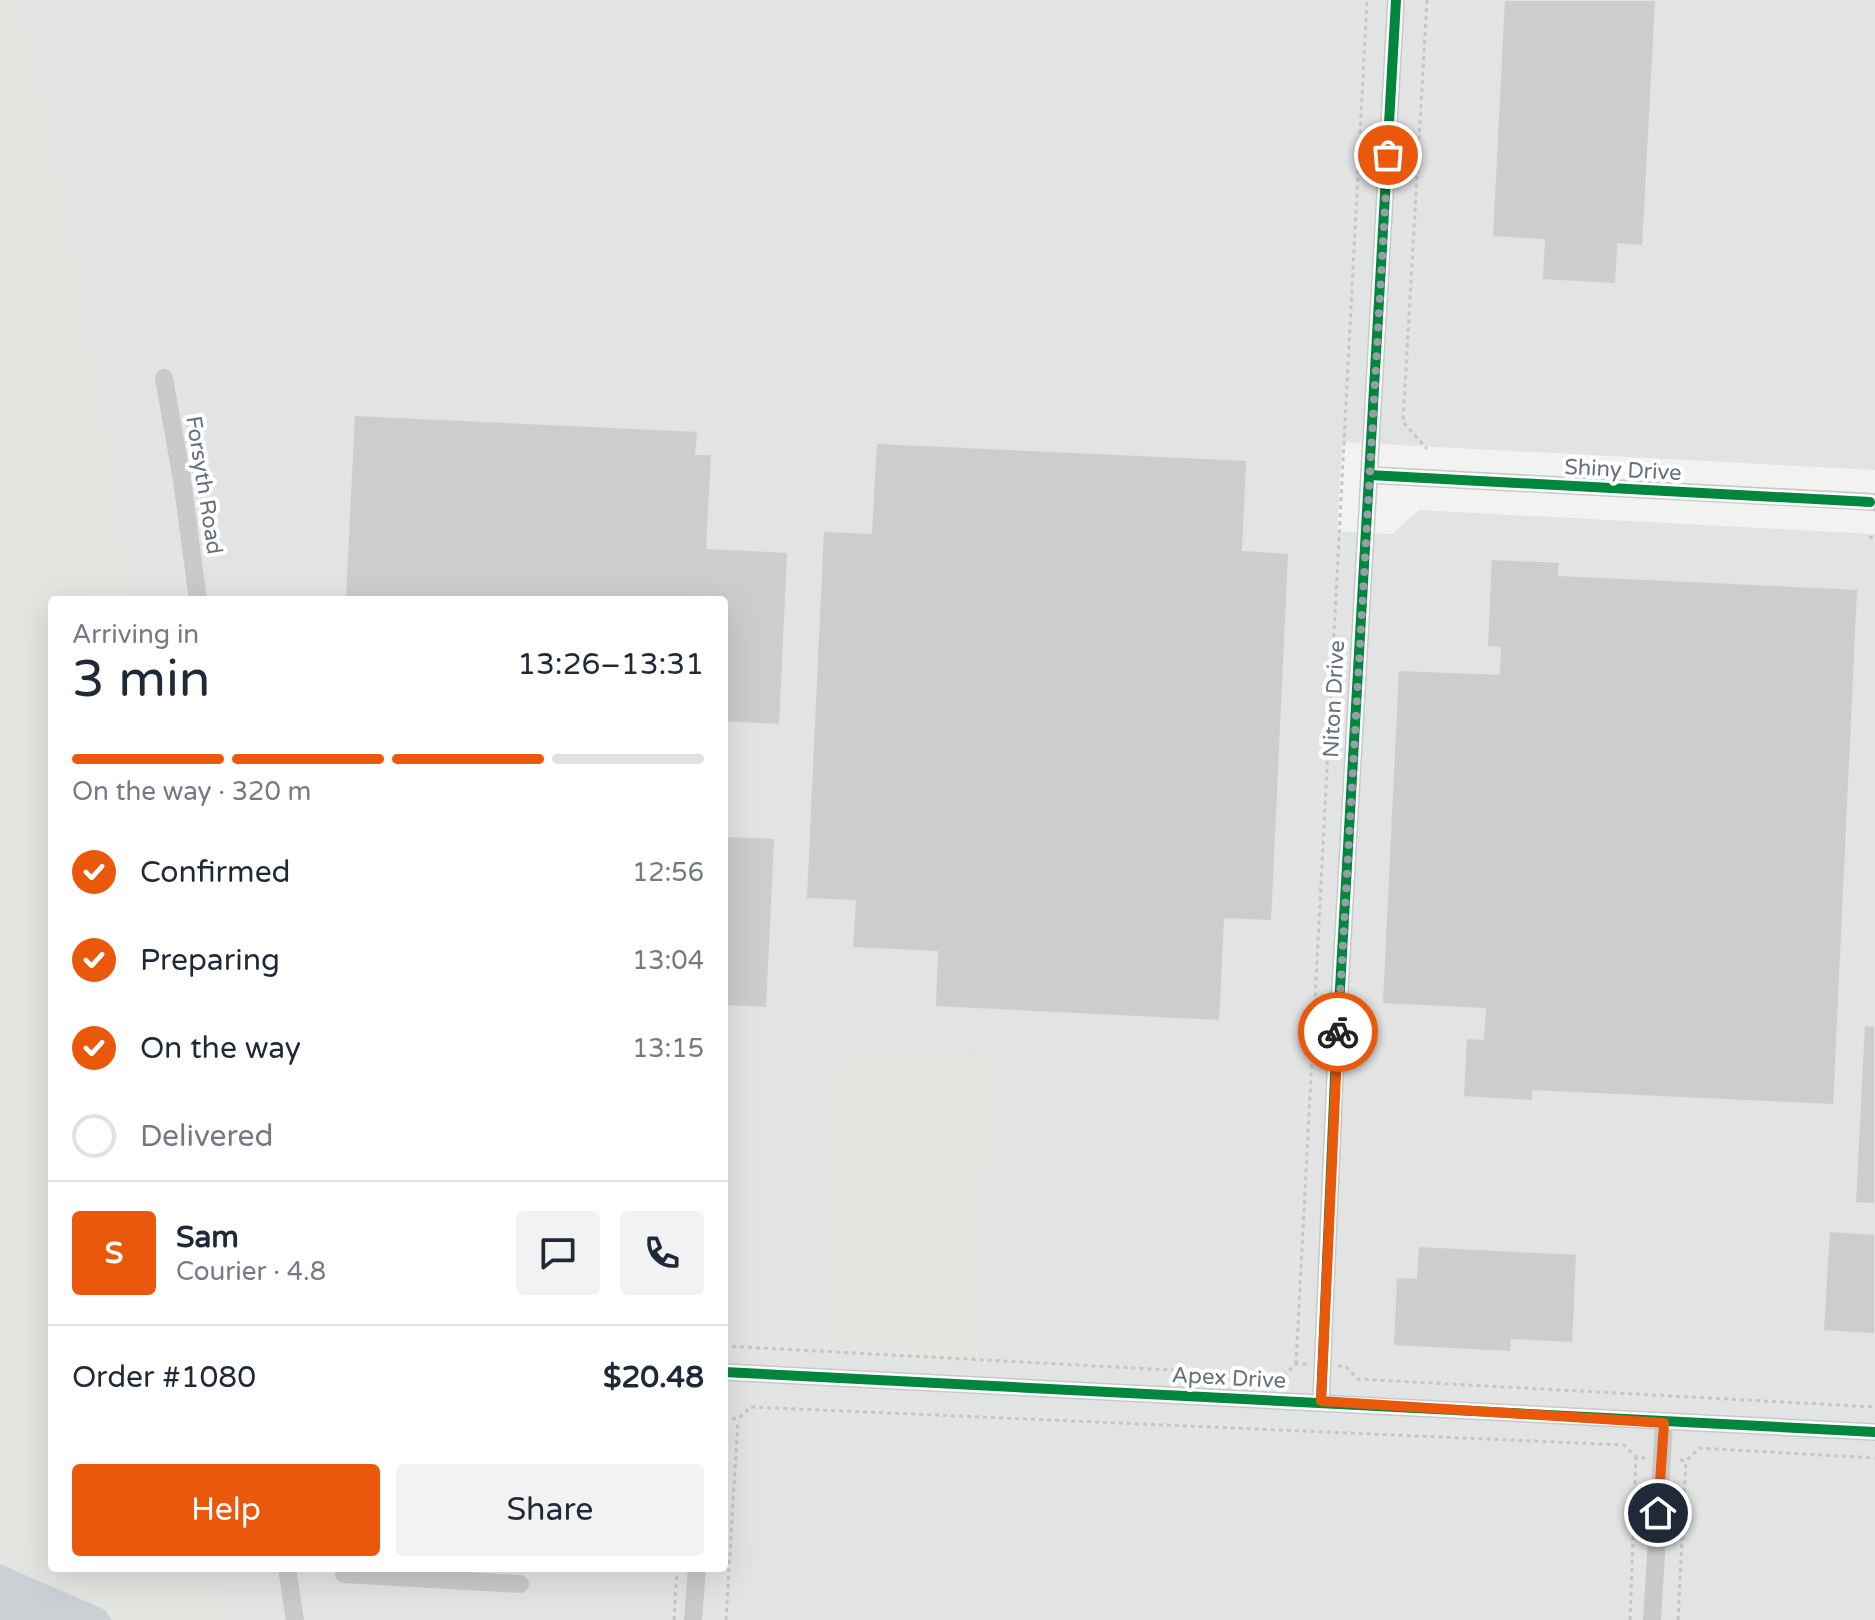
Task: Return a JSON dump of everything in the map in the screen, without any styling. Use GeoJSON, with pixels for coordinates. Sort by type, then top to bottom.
{"type":"FeatureCollection","features":[{"type":"Feature","properties":{"kind":"street","name":"Niton Drive"},"geometry":{"type":"LineString","coordinates":[[1321,1401],[1396,0]]}},
{"type":"Feature","properties":{"kind":"street","name":"Forsyth Road"},"geometry":{"type":"LineString","coordinates":[[164,378],[197,596]]}},
{"type":"Feature","properties":{"kind":"street","name":"Shiny Drive"},"geometry":{"type":"LineString","coordinates":[[1369,475],[1875,502]]}},
{"type":"Feature","properties":{"kind":"street","name":"Apex Drive"},"geometry":{"type":"LineString","coordinates":[[728,1372],[1875,1432]]}},
{"type":"Feature","properties":{"kind":"street"},"geometry":{"type":"LineString","coordinates":[[1652,1620],[1664,1423]]}},
{"type":"Feature","properties":{"kind":"street"},"geometry":{"type":"LineString","coordinates":[[282,1620],[284,1572]]}},
{"type":"Feature","properties":{"kind":"street"},"geometry":{"type":"LineString","coordinates":[[285,1572],[295,1620]]}},
{"type":"Feature","properties":{"kind":"street"},"geometry":{"type":"LineString","coordinates":[[693,1620],[697,1572]]}},
{"type":"Feature","properties":{"kind":"street"},"geometry":{"type":"LineString","coordinates":[[344,1574],[449,1574],[520,1584]]}},
{"type":"Feature","properties":{"kind":"path"},"geometry":{"type":"LineString","coordinates":[[728,1346],[1283,1376],[1296,1364],[1367,0]]}},
{"type":"Feature","properties":{"kind":"path"},"geometry":{"type":"LineString","coordinates":[[1427,0],[1403,422],[1427,449]]}},
{"type":"Feature","properties":{"kind":"path"},"geometry":{"type":"LineString","coordinates":[[1869,537],[1875,538]]}},
{"type":"Feature","properties":{"kind":"path"},"geometry":{"type":"LineString","coordinates":[[1296,1364],[1345,1366],[1358,1379],[1875,1407]]}},
{"type":"Feature","properties":{"kind":"path"},"geometry":{"type":"LineString","coordinates":[[726,1620],[738,1419],[751,1407],[1624,1445],[1636,1457],[1686,1461]]}},
{"type":"Feature","properties":{"kind":"path"},"geometry":{"type":"LineString","coordinates":[[728,1418],[738,1419]]}},
{"type":"Feature","properties":{"kind":"path"},"geometry":{"type":"LineString","coordinates":[[1678,1620],[1686,1461],[1699,1448],[1875,1458]]}},
{"type":"Feature","properties":{"kind":"path"},"geometry":{"type":"LineString","coordinates":[[1630,1620],[1636,1457]]}},
{"type":"Feature","properties":{"kind":"path"},"geometry":{"type":"LineString","coordinates":[[674,1620],[677,1572]]}},
{"type":"Feature","properties":{"kind":"shaded area"},"geometry":{"type":"Polygon","coordinates":[[[0,0],[1875,0],[1875,470],[1342,442],[1337,531],[1392,534],[1419,510],[1875,534],[1875,1620],[0,1620],[0,0]]]}},
{"type":"Feature","properties":{"kind":"shaded area"},"geometry":{"type":"Polygon","coordinates":[[[0,0],[18,0],[49,113],[111,459],[129,596],[48,596],[48,1572],[218,1572],[222,1620],[0,1620],[0,0]]]}},
{"type":"Feature","properties":{"kind":"shaded area"},"geometry":{"type":"Polygon","coordinates":[[[839,1046],[993,1055],[977,1357],[823,1349],[839,1046]]]}},
{"type":"Feature","properties":{"kind":"shaded area"},"geometry":{"type":"Polygon","coordinates":[[[0,1564],[105,1610],[112,1620],[0,1620],[0,1564]]]}},
{"type":"Feature","properties":{"kind":"building"},"geometry":{"type":"Polygon","coordinates":[[[1504,0],[1656,0],[1643,246],[1618,244],[1616,284],[1542,280],[1544,240],[1492,237],[1504,0]]]}},
{"type":"Feature","properties":{"kind":"building"},"geometry":{"type":"Polygon","coordinates":[[[354,415],[698,431],[696,454],[712,454],[707,548],[788,552],[780,725],[728,722],[728,596],[345,596],[354,415]]]}},
{"type":"Feature","properties":{"kind":"building"},"geometry":{"type":"Polygon","coordinates":[[[876,443],[1247,460],[1243,550],[1289,553],[1272,921],[1225,919],[1220,1021],[935,1007],[937,952],[852,948],[855,901],[806,899],[823,531],[871,533],[876,443]]]}},
{"type":"Feature","properties":{"kind":"building"},"geometry":{"type":"Polygon","coordinates":[[[1491,559],[1560,562],[1559,575],[1858,589],[1834,1105],[1533,1091],[1533,1101],[1463,1097],[1466,1038],[1483,1039],[1485,1009],[1382,1004],[1398,670],[1499,674],[1500,648],[1487,647],[1491,559]]]}},
{"type":"Feature","properties":{"kind":"building"},"geometry":{"type":"Polygon","coordinates":[[[728,836],[775,838],[767,1008],[728,1006],[728,836]]]}},
{"type":"Feature","properties":{"kind":"building"},"geometry":{"type":"Polygon","coordinates":[[[1864,1025],[1875,1026],[1875,1204],[1855,1203],[1864,1025]]]}},
{"type":"Feature","properties":{"kind":"building"},"geometry":{"type":"Polygon","coordinates":[[[1829,1231],[1875,1234],[1875,1334],[1823,1331],[1829,1231]]]}},
{"type":"Feature","properties":{"kind":"building"},"geometry":{"type":"Polygon","coordinates":[[[1418,1246],[1577,1254],[1573,1343],[1512,1340],[1511,1352],[1393,1346],[1396,1277],[1416,1278],[1418,1246]]]}},
{"type":"Feature","properties":{"kind":"cycle path"},"geometry":{"type":"LineString","coordinates":[[1321,1401],[1335,1077],[1396,0]]}},
{"type":"Feature","properties":{"kind":"cycle path"},"geometry":{"type":"LineString","coordinates":[[1369,475],[1870,502]]}},
{"type":"Feature","properties":{"kind":"cycle path"},"geometry":{"type":"LineString","coordinates":[[728,1372],[1875,1432]]}},
{"type":"Feature","properties":{"kind":"way so far"},"geometry":{"type":"LineString","coordinates":[[1338,1032],[1388,155]]}},
{"type":"Feature","properties":{"kind":"route"},"geometry":{"type":"LineString","coordinates":[[1338,1032],[1321,1401],[1664,1423],[1658,1513]]}}]}
